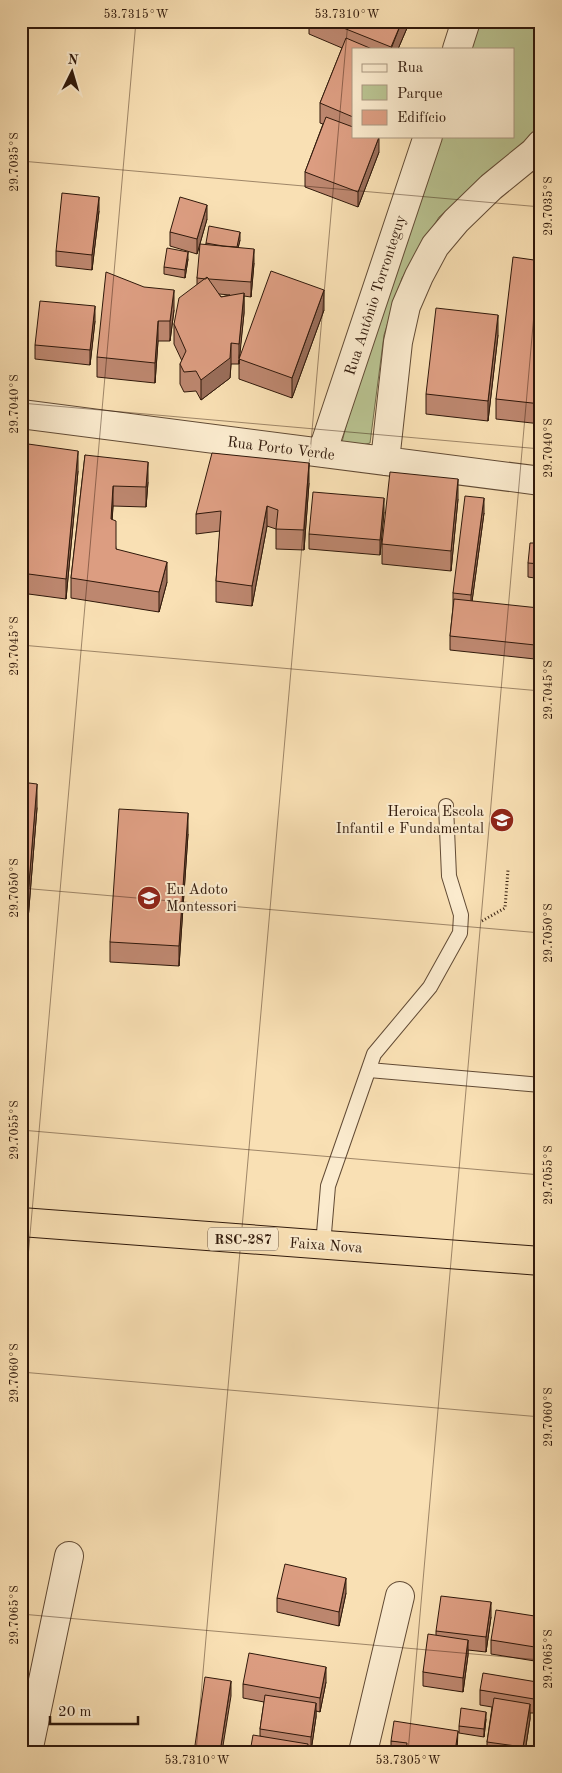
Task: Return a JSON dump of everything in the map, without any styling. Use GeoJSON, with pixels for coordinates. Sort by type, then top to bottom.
{"type":"FeatureCollection","features":[{"type":"Feature","properties":{"kind":"highway","name":"Faixa Nova"},"geometry":{"type":"LineString","coordinates":[[21,1222],[541,1261]]}},
{"type":"Feature","properties":{"kind":"street"},"geometry":{"type":"LineString","coordinates":[[457,48],[466,21]]}},
{"type":"Feature","properties":{"kind":"street","name":"Rua Antônio Torronteguy"},"geometry":{"type":"LineString","coordinates":[[322,453],[427,138]]}},
{"type":"Feature","properties":{"kind":"street"},"geometry":{"type":"LineString","coordinates":[[385,461],[398,342],[406,306],[419,276],[435,246],[456,221],[491,187],[534,152],[541,144]]}},
{"type":"Feature","properties":{"kind":"street","name":"Rua Porto Verde"},"geometry":{"type":"LineString","coordinates":[[21,414],[541,481]]}},
{"type":"Feature","properties":{"kind":"street"},"geometry":{"type":"LineString","coordinates":[[28,1752],[69,1556]]}},
{"type":"Feature","properties":{"kind":"street"},"geometry":{"type":"LineString","coordinates":[[363,1752],[400,1596]]}},
{"type":"Feature","properties":{"kind":"lane"},"geometry":{"type":"LineString","coordinates":[[323,1245],[328,1186],[374,1054],[430,987],[460,933],[461,916],[449,876],[446,806]]}},
{"type":"Feature","properties":{"kind":"lane"},"geometry":{"type":"LineString","coordinates":[[369,1070],[541,1085]]}},
{"type":"Feature","properties":{"kind":"path"},"geometry":{"type":"LineString","coordinates":[[460,933],[505,908],[508,870]]}},
{"type":"Feature","properties":{"kind":"green space"},"geometry":{"type":"Polygon","coordinates":[[[477,21],[541,21],[541,124],[535,133],[439,217],[402,278],[384,335],[370,443],[354,447],[342,442],[367,343],[437,138],[514,138],[514,48],[467,48],[477,21]]]}},
{"type":"Feature","properties":{"kind":"building"},"geometry":{"type":"Polygon","coordinates":[[[326,21],[402,21],[391,47],[326,21]]]}},
{"type":"Feature","properties":{"kind":"building"},"geometry":{"type":"Polygon","coordinates":[[[346,38],[370,48],[352,48],[352,117],[320,103],[346,38]]]}},
{"type":"Feature","properties":{"kind":"building"},"geometry":{"type":"Polygon","coordinates":[[[326,117],[352,127],[352,138],[379,138],[358,192],[305,172],[326,117]]]}},
{"type":"Feature","properties":{"kind":"building"},"geometry":{"type":"Polygon","coordinates":[[[62,193],[99,197],[92,255],[56,251],[62,193]]]}},
{"type":"Feature","properties":{"kind":"building"},"geometry":{"type":"Polygon","coordinates":[[[180,197],[207,205],[197,239],[170,232],[180,197]]]}},
{"type":"Feature","properties":{"kind":"building"},"geometry":{"type":"Polygon","coordinates":[[[209,226],[240,232],[237,247],[206,243],[209,226]]]}},
{"type":"Feature","properties":{"kind":"building"},"geometry":{"type":"Polygon","coordinates":[[[200,244],[254,249],[251,282],[209,279],[207,277],[206,279],[197,278],[200,244]]]}},
{"type":"Feature","properties":{"kind":"building"},"geometry":{"type":"Polygon","coordinates":[[[167,248],[188,252],[185,270],[164,267],[167,248]]]}},
{"type":"Feature","properties":{"kind":"building"},"geometry":{"type":"Polygon","coordinates":[[[513,257],[541,261],[541,404],[496,399],[513,257]]]}},
{"type":"Feature","properties":{"kind":"building"},"geometry":{"type":"Polygon","coordinates":[[[271,271],[324,290],[292,378],[239,359],[271,271]]]}},
{"type":"Feature","properties":{"kind":"building"},"geometry":{"type":"Polygon","coordinates":[[[21,272],[24,273],[21,299],[21,272]]]}},
{"type":"Feature","properties":{"kind":"building"},"geometry":{"type":"Polygon","coordinates":[[[106,272],[144,287],[174,290],[170,321],[158,321],[155,363],[97,357],[106,272]]]}},
{"type":"Feature","properties":{"kind":"building"},"geometry":{"type":"Polygon","coordinates":[[[207,277],[221,297],[244,293],[239,344],[231,343],[230,358],[201,380],[196,371],[184,372],[180,364],[186,351],[174,324],[179,298],[207,277]]]}},
{"type":"Feature","properties":{"kind":"building"},"geometry":{"type":"Polygon","coordinates":[[[40,301],[95,306],[90,350],[35,345],[40,301]]]}},
{"type":"Feature","properties":{"kind":"building"},"geometry":{"type":"Polygon","coordinates":[[[436,308],[498,315],[488,401],[426,394],[436,308]]]}},
{"type":"Feature","properties":{"kind":"building"},"geometry":{"type":"Polygon","coordinates":[[[21,443],[78,451],[66,579],[21,573],[21,443]]]}},
{"type":"Feature","properties":{"kind":"building"},"geometry":{"type":"Polygon","coordinates":[[[212,453],[309,463],[304,530],[276,529],[278,510],[267,506],[252,586],[216,581],[221,511],[196,514],[212,453]]]}},
{"type":"Feature","properties":{"kind":"building"},"geometry":{"type":"Polygon","coordinates":[[[85,455],[148,462],[146,487],[113,486],[111,519],[116,521],[116,549],[167,562],[159,592],[71,578],[85,455]]]}},
{"type":"Feature","properties":{"kind":"building"},"geometry":{"type":"Polygon","coordinates":[[[390,472],[458,479],[451,551],[382,544],[390,472]]]}},
{"type":"Feature","properties":{"kind":"building"},"geometry":{"type":"Polygon","coordinates":[[[313,492],[384,498],[380,540],[309,534],[313,492]]]}},
{"type":"Feature","properties":{"kind":"building"},"geometry":{"type":"Polygon","coordinates":[[[465,496],[484,498],[471,595],[453,593],[465,496]]]}},
{"type":"Feature","properties":{"kind":"building"},"geometry":{"type":"Polygon","coordinates":[[[530,543],[541,543],[541,564],[528,563],[530,543]]]}},
{"type":"Feature","properties":{"kind":"building"},"geometry":{"type":"Polygon","coordinates":[[[454,599],[539,608],[535,645],[450,636],[454,599]]]}},
{"type":"Feature","properties":{"kind":"building"},"geometry":{"type":"Polygon","coordinates":[[[21,782],[37,784],[25,933],[21,932],[21,782]]]}},
{"type":"Feature","properties":{"kind":"building","name":"Eu Adoto Montessori"},"geometry":{"type":"Polygon","coordinates":[[[119,809],[188,813],[179,946],[110,942],[119,809]]]}},
{"type":"Feature","properties":{"kind":"building"},"geometry":{"type":"Polygon","coordinates":[[[285,1564],[346,1578],[339,1612],[277,1598],[285,1564]]]}},
{"type":"Feature","properties":{"kind":"building"},"geometry":{"type":"Polygon","coordinates":[[[441,1596],[491,1602],[486,1637],[436,1631],[441,1596]]]}},
{"type":"Feature","properties":{"kind":"building"},"geometry":{"type":"Polygon","coordinates":[[[496,1610],[541,1617],[541,1648],[491,1640],[496,1610]]]}},
{"type":"Feature","properties":{"kind":"building"},"geometry":{"type":"Polygon","coordinates":[[[428,1634],[468,1640],[463,1678],[423,1672],[428,1634]]]}},
{"type":"Feature","properties":{"kind":"building"},"geometry":{"type":"Polygon","coordinates":[[[249,1653],[326,1667],[320,1698],[243,1684],[249,1653]]]}},
{"type":"Feature","properties":{"kind":"building"},"geometry":{"type":"Polygon","coordinates":[[[483,1673],[537,1682],[534,1699],[480,1690],[483,1673]]]}},
{"type":"Feature","properties":{"kind":"building"},"geometry":{"type":"Polygon","coordinates":[[[205,1677],[231,1681],[220,1752],[194,1752],[205,1677]]]}},
{"type":"Feature","properties":{"kind":"building"},"geometry":{"type":"Polygon","coordinates":[[[265,1695],[316,1703],[311,1737],[260,1729],[265,1695]]]}},
{"type":"Feature","properties":{"kind":"building"},"geometry":{"type":"Polygon","coordinates":[[[494,1698],[530,1704],[523,1747],[487,1742],[494,1698]]]}},
{"type":"Feature","properties":{"kind":"building"},"geometry":{"type":"Polygon","coordinates":[[[461,1708],[486,1712],[484,1729],[459,1726],[461,1708]]]}},
{"type":"Feature","properties":{"kind":"building"},"geometry":{"type":"Polygon","coordinates":[[[394,1721],[458,1731],[455,1752],[406,1752],[407,1743],[391,1741],[394,1721]]]}},
{"type":"Feature","properties":{"kind":"building"},"geometry":{"type":"Polygon","coordinates":[[[253,1735],[308,1744],[307,1752],[250,1752],[253,1735]]]}},
{"type":"Feature","properties":{"kind":"place","name":"Heroica Escola Infantil e Fundamental"},"geometry":{"type":"Point","coordinates":[502,820]}},
{"type":"Feature","properties":{"kind":"place","name":"Eu Adoto Montessori"},"geometry":{"type":"Point","coordinates":[149,898]}}]}
